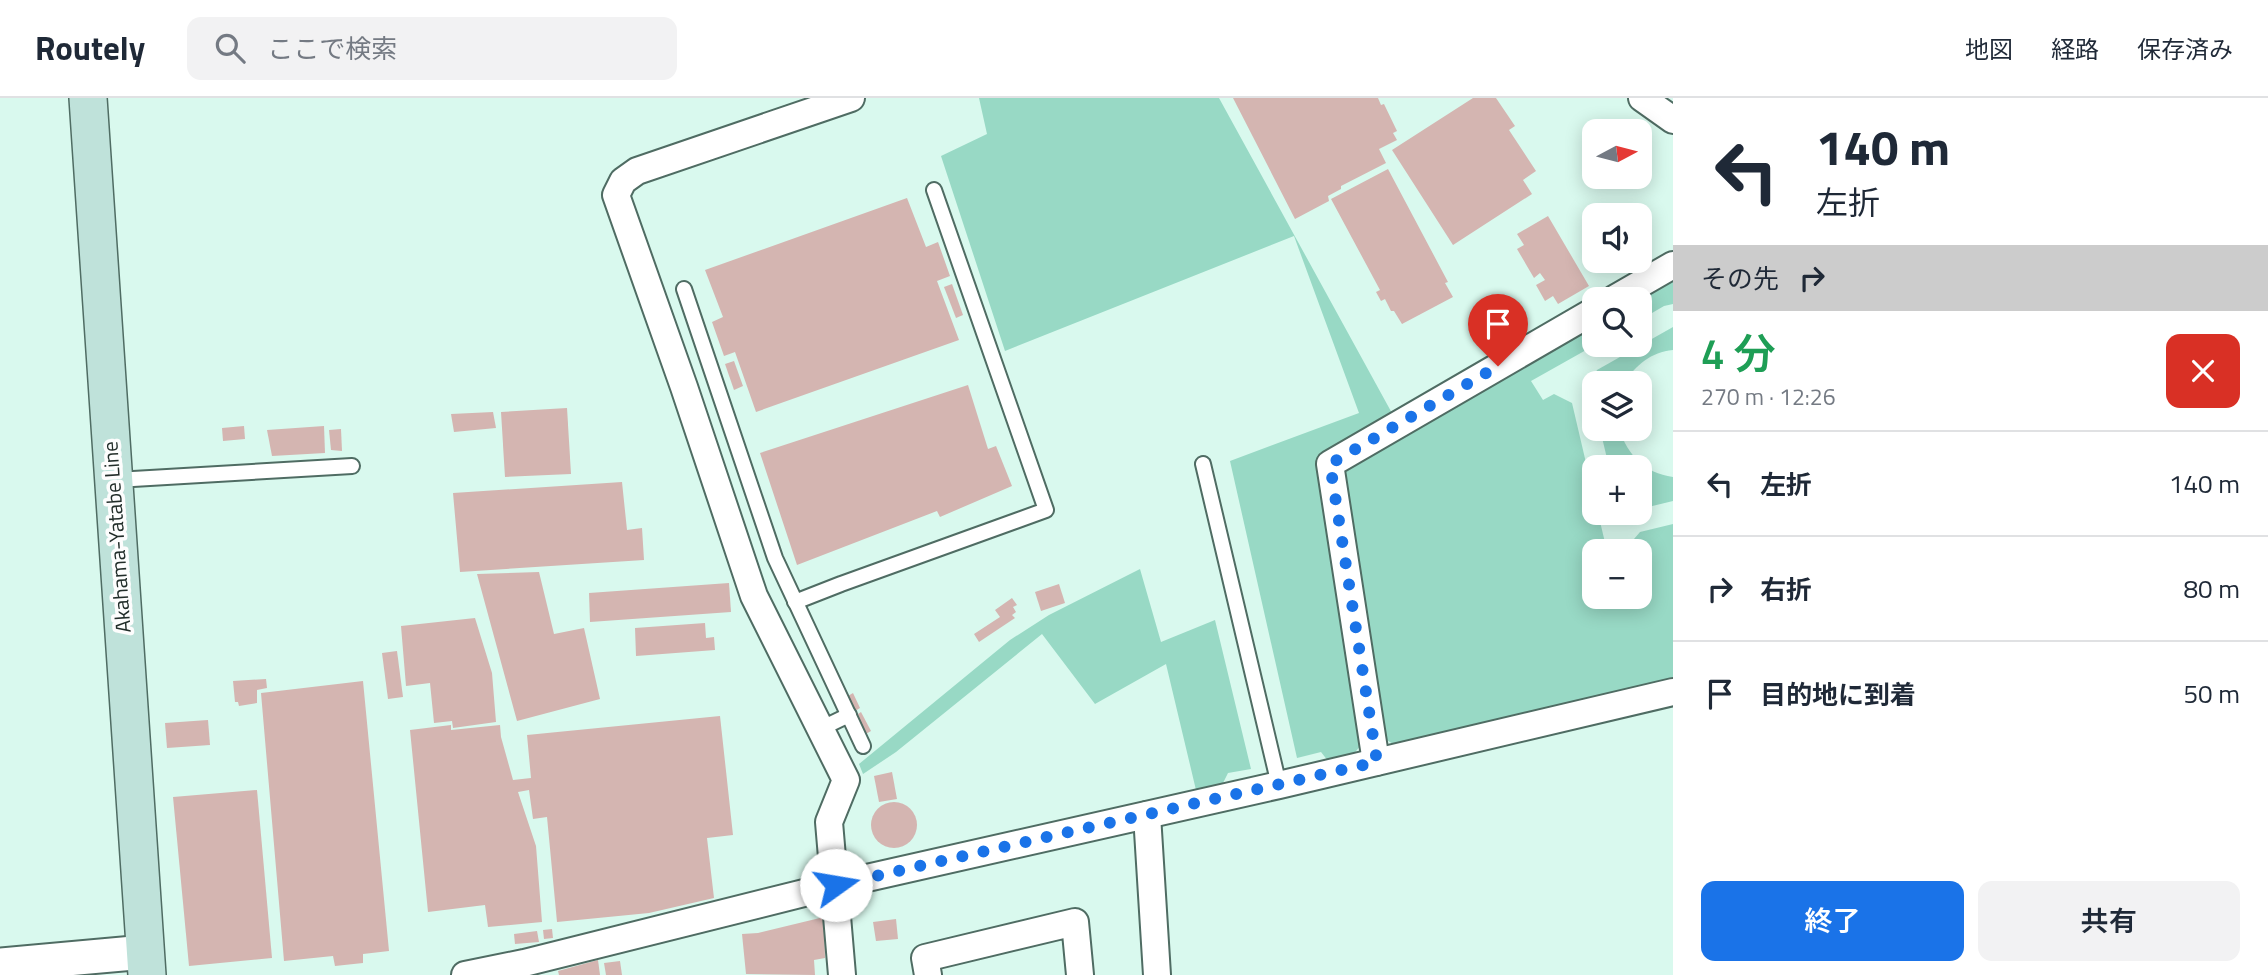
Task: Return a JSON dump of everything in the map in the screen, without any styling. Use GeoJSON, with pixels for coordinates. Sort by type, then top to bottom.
{"type":"FeatureCollection","features":[{"type":"Feature","properties":{"kind":"main road","name":"Akahama-Yatabe Line"},"geometry":{"type":"LineString","coordinates":[[88,98],[146,964]]}},
{"type":"Feature","properties":{"kind":"street"},"geometry":{"type":"LineString","coordinates":[[842,975],[829,822],[846,780],[754,596],[616,195],[623,181],[637,171],[851,98]]}},
{"type":"Feature","properties":{"kind":"street"},"geometry":{"type":"LineString","coordinates":[[1642,98],[1673,120]]}},
{"type":"Feature","properties":{"kind":"street"},"geometry":{"type":"LineString","coordinates":[[1635,287],[1673,265]]}},
{"type":"Feature","properties":{"kind":"street"},"geometry":{"type":"LineString","coordinates":[[1377,762],[1330,464],[1582,317]]}},
{"type":"Feature","properties":{"kind":"street"},"geometry":{"type":"LineString","coordinates":[[465,975],[524,963],[836,885],[1673,692]]}},
{"type":"Feature","properties":{"kind":"street"},"geometry":{"type":"LineString","coordinates":[[1147,815],[1157,975]]}},
{"type":"Feature","properties":{"kind":"street"},"geometry":{"type":"LineString","coordinates":[[928,975],[925,958],[1074,922],[1080,975]]}},
{"type":"Feature","properties":{"kind":"street"},"geometry":{"type":"LineString","coordinates":[[0,965],[146,964]]}},
{"type":"Feature","properties":{"kind":"lane"},"geometry":{"type":"LineString","coordinates":[[795,602],[1046,510],[934,190]]}},
{"type":"Feature","properties":{"kind":"lane"},"geometry":{"type":"LineString","coordinates":[[684,289],[775,558],[863,746]]}},
{"type":"Feature","properties":{"kind":"lane"},"geometry":{"type":"LineString","coordinates":[[1203,464],[1279,785]]}},
{"type":"Feature","properties":{"kind":"lane"},"geometry":{"type":"LineString","coordinates":[[113,480],[352,466]]}},
{"type":"Feature","properties":{"kind":"lane"},"geometry":{"type":"LineString","coordinates":[[820,729],[849,715]]}},
{"type":"Feature","properties":{"kind":"green space"},"geometry":{"type":"Polygon","coordinates":[[[979,98],[1219,98],[1393,415],[1320,461],[1361,745],[1352,756],[1328,761],[1321,752],[1297,758],[1230,461],[1359,413],[1294,236],[1005,351],[941,156],[987,134],[979,98]]]}},
{"type":"Feature","properties":{"kind":"green space"},"geometry":{"type":"Polygon","coordinates":[[[1673,278],[1673,304],[1652,313],[1652,291],[1673,278]]]}},
{"type":"Feature","properties":{"kind":"green space"},"geometry":{"type":"Polygon","coordinates":[[[1673,327],[1673,350],[1652,357],[1652,339],[1673,327]]]}},
{"type":"Feature","properties":{"kind":"green space"},"geometry":{"type":"Polygon","coordinates":[[[1582,331],[1582,352],[1531,381],[1543,400],[1554,394],[1572,403],[1584,455],[1582,455],[1582,525],[1601,525],[1604,539],[1582,539],[1582,609],[1652,609],[1652,539],[1634,539],[1640,532],[1673,524],[1673,680],[1393,744],[1382,737],[1344,475],[1349,466],[1582,331]]]}},
{"type":"Feature","properties":{"kind":"green space"},"geometry":{"type":"Polygon","coordinates":[[[1620,357],[1652,357],[1634,371],[1597,370],[1620,357]]]}},
{"type":"Feature","properties":{"kind":"green space"},"geometry":{"type":"Polygon","coordinates":[[[1603,441],[1624,441],[1632,455],[1606,455],[1603,441]]]}},
{"type":"Feature","properties":{"kind":"green space"},"geometry":{"type":"Polygon","coordinates":[[[1652,470],[1673,477],[1673,501],[1652,506],[1652,470]]]}},
{"type":"Feature","properties":{"kind":"green space"},"geometry":{"type":"Polygon","coordinates":[[[1140,569],[1161,642],[1215,620],[1251,769],[1228,773],[1222,785],[1196,790],[1166,664],[1095,704],[1042,634],[896,752],[863,774],[859,764],[1010,640],[1049,615],[1140,569]]]}},
{"type":"Feature","properties":{"kind":"building"},"geometry":{"type":"Polygon","coordinates":[[[1233,98],[1378,98],[1381,105],[1384,104],[1397,131],[1393,133],[1397,140],[1379,149],[1386,163],[1341,186],[1341,189],[1328,196],[1329,201],[1295,219],[1233,98]]]}},
{"type":"Feature","properties":{"kind":"building"},"geometry":{"type":"Polygon","coordinates":[[[1473,98],[1496,98],[1515,126],[1509,130],[1536,171],[1523,180],[1532,194],[1453,245],[1392,150],[1473,98]]]}},
{"type":"Feature","properties":{"kind":"building"},"geometry":{"type":"Polygon","coordinates":[[[1388,169],[1448,282],[1445,283],[1453,297],[1402,324],[1385,299],[1381,301],[1376,292],[1380,290],[1331,199],[1388,169]]]}},
{"type":"Feature","properties":{"kind":"building"},"geometry":{"type":"Polygon","coordinates":[[[907,198],[926,247],[938,242],[950,276],[937,281],[959,340],[756,412],[735,352],[724,356],[712,322],[723,317],[705,270],[907,198]]]}},
{"type":"Feature","properties":{"kind":"building"},"geometry":{"type":"Polygon","coordinates":[[[1548,216],[1589,286],[1582,287],[1582,290],[1558,304],[1553,296],[1545,301],[1536,285],[1545,280],[1540,273],[1534,278],[1517,249],[1524,245],[1517,234],[1548,216]]]}},
{"type":"Feature","properties":{"kind":"building"},"geometry":{"type":"Polygon","coordinates":[[[952,284],[963,315],[956,318],[944,287],[952,284]]]}},
{"type":"Feature","properties":{"kind":"building"},"geometry":{"type":"Polygon","coordinates":[[[734,361],[743,386],[734,390],[725,364],[734,361]]]}},
{"type":"Feature","properties":{"kind":"building"},"geometry":{"type":"Polygon","coordinates":[[[968,385],[988,449],[996,446],[1012,486],[940,517],[937,511],[797,565],[760,453],[968,385]]]}},
{"type":"Feature","properties":{"kind":"building"},"geometry":{"type":"Polygon","coordinates":[[[567,408],[571,474],[505,477],[501,412],[567,408]]]}},
{"type":"Feature","properties":{"kind":"building"},"geometry":{"type":"Polygon","coordinates":[[[493,412],[496,428],[454,432],[451,414],[493,412]]]}},
{"type":"Feature","properties":{"kind":"building"},"geometry":{"type":"Polygon","coordinates":[[[244,426],[245,439],[223,441],[222,428],[244,426]]]}},
{"type":"Feature","properties":{"kind":"building"},"geometry":{"type":"Polygon","coordinates":[[[324,426],[325,453],[272,456],[267,430],[324,426]]]}},
{"type":"Feature","properties":{"kind":"building"},"geometry":{"type":"Polygon","coordinates":[[[341,429],[342,451],[331,450],[329,430],[341,429]]]}},
{"type":"Feature","properties":{"kind":"building"},"geometry":{"type":"Polygon","coordinates":[[[622,482],[627,530],[642,528],[644,560],[460,572],[453,493],[622,482]]]}},
{"type":"Feature","properties":{"kind":"building"},"geometry":{"type":"Polygon","coordinates":[[[539,572],[554,634],[584,628],[600,699],[517,721],[477,574],[539,572]]]}},
{"type":"Feature","properties":{"kind":"building"},"geometry":{"type":"Polygon","coordinates":[[[729,583],[731,612],[590,622],[589,593],[729,583]]]}},
{"type":"Feature","properties":{"kind":"building"},"geometry":{"type":"Polygon","coordinates":[[[1059,584],[1065,603],[1041,611],[1035,592],[1059,584]]]}},
{"type":"Feature","properties":{"kind":"building"},"geometry":{"type":"Polygon","coordinates":[[[1012,598],[1017,605],[1013,607],[1016,612],[1012,615],[1015,618],[979,642],[974,634],[1000,617],[995,610],[1012,598]]]}},
{"type":"Feature","properties":{"kind":"building"},"geometry":{"type":"Polygon","coordinates":[[[475,618],[492,673],[496,722],[453,728],[452,721],[434,723],[430,683],[406,686],[401,626],[475,618]]]}},
{"type":"Feature","properties":{"kind":"building"},"geometry":{"type":"Polygon","coordinates":[[[705,623],[706,638],[714,637],[715,650],[636,656],[635,628],[705,623]]]}},
{"type":"Feature","properties":{"kind":"building"},"geometry":{"type":"Polygon","coordinates":[[[397,651],[403,697],[388,699],[382,653],[397,651]]]}},
{"type":"Feature","properties":{"kind":"building"},"geometry":{"type":"Polygon","coordinates":[[[266,679],[267,688],[257,690],[257,703],[239,706],[238,702],[235,702],[233,681],[266,679]]]}},
{"type":"Feature","properties":{"kind":"building"},"geometry":{"type":"Polygon","coordinates":[[[363,681],[389,951],[363,954],[363,963],[335,966],[333,956],[284,961],[261,693],[363,681]]]}},
{"type":"Feature","properties":{"kind":"building"},"geometry":{"type":"Polygon","coordinates":[[[853,693],[860,708],[855,711],[848,696],[853,693]]]}},
{"type":"Feature","properties":{"kind":"building"},"geometry":{"type":"Polygon","coordinates":[[[861,712],[871,731],[864,735],[855,716],[861,712]]]}},
{"type":"Feature","properties":{"kind":"building"},"geometry":{"type":"Polygon","coordinates":[[[720,716],[733,835],[707,838],[714,898],[649,913],[557,922],[547,817],[533,819],[529,790],[518,792],[536,846],[542,922],[488,927],[485,905],[428,912],[410,730],[451,725],[451,730],[500,725],[513,780],[531,778],[527,735],[720,716]]]}},
{"type":"Feature","properties":{"kind":"building"},"geometry":{"type":"Polygon","coordinates":[[[208,720],[210,745],[167,748],[165,723],[208,720]]]}},
{"type":"Feature","properties":{"kind":"building"},"geometry":{"type":"Polygon","coordinates":[[[892,772],[897,799],[879,802],[874,776],[892,772]]]}},
{"type":"Feature","properties":{"kind":"building"},"geometry":{"type":"Polygon","coordinates":[[[257,790],[272,958],[189,966],[173,797],[257,790]]]}},
{"type":"Feature","properties":{"kind":"building"},"geometry":{"type":"Polygon","coordinates":[[[894,802],[910,809],[917,825],[910,841],[894,848],[878,841],[871,825],[878,809],[894,802]]]}},
{"type":"Feature","properties":{"kind":"building"},"geometry":{"type":"Polygon","coordinates":[[[824,917],[825,958],[814,960],[815,975],[746,974],[742,934],[758,933],[824,917]]]}},
{"type":"Feature","properties":{"kind":"building"},"geometry":{"type":"Polygon","coordinates":[[[896,919],[898,939],[876,941],[873,922],[896,919]]]}},
{"type":"Feature","properties":{"kind":"building"},"geometry":{"type":"Polygon","coordinates":[[[552,929],[553,938],[544,939],[543,930],[552,929]]]}},
{"type":"Feature","properties":{"kind":"building"},"geometry":{"type":"Polygon","coordinates":[[[537,931],[539,942],[515,944],[514,934],[537,931]]]}},
{"type":"Feature","properties":{"kind":"building"},"geometry":{"type":"Polygon","coordinates":[[[598,960],[600,975],[559,975],[558,971],[598,960]]]}},
{"type":"Feature","properties":{"kind":"building"},"geometry":{"type":"Polygon","coordinates":[[[620,961],[622,975],[606,975],[604,963],[620,961]]]}},
{"type":"Feature","properties":{"kind":"route"},"geometry":{"type":"LineString","coordinates":[[836,885],[1377,762],[1330,464],[1498,366]]}}]}
